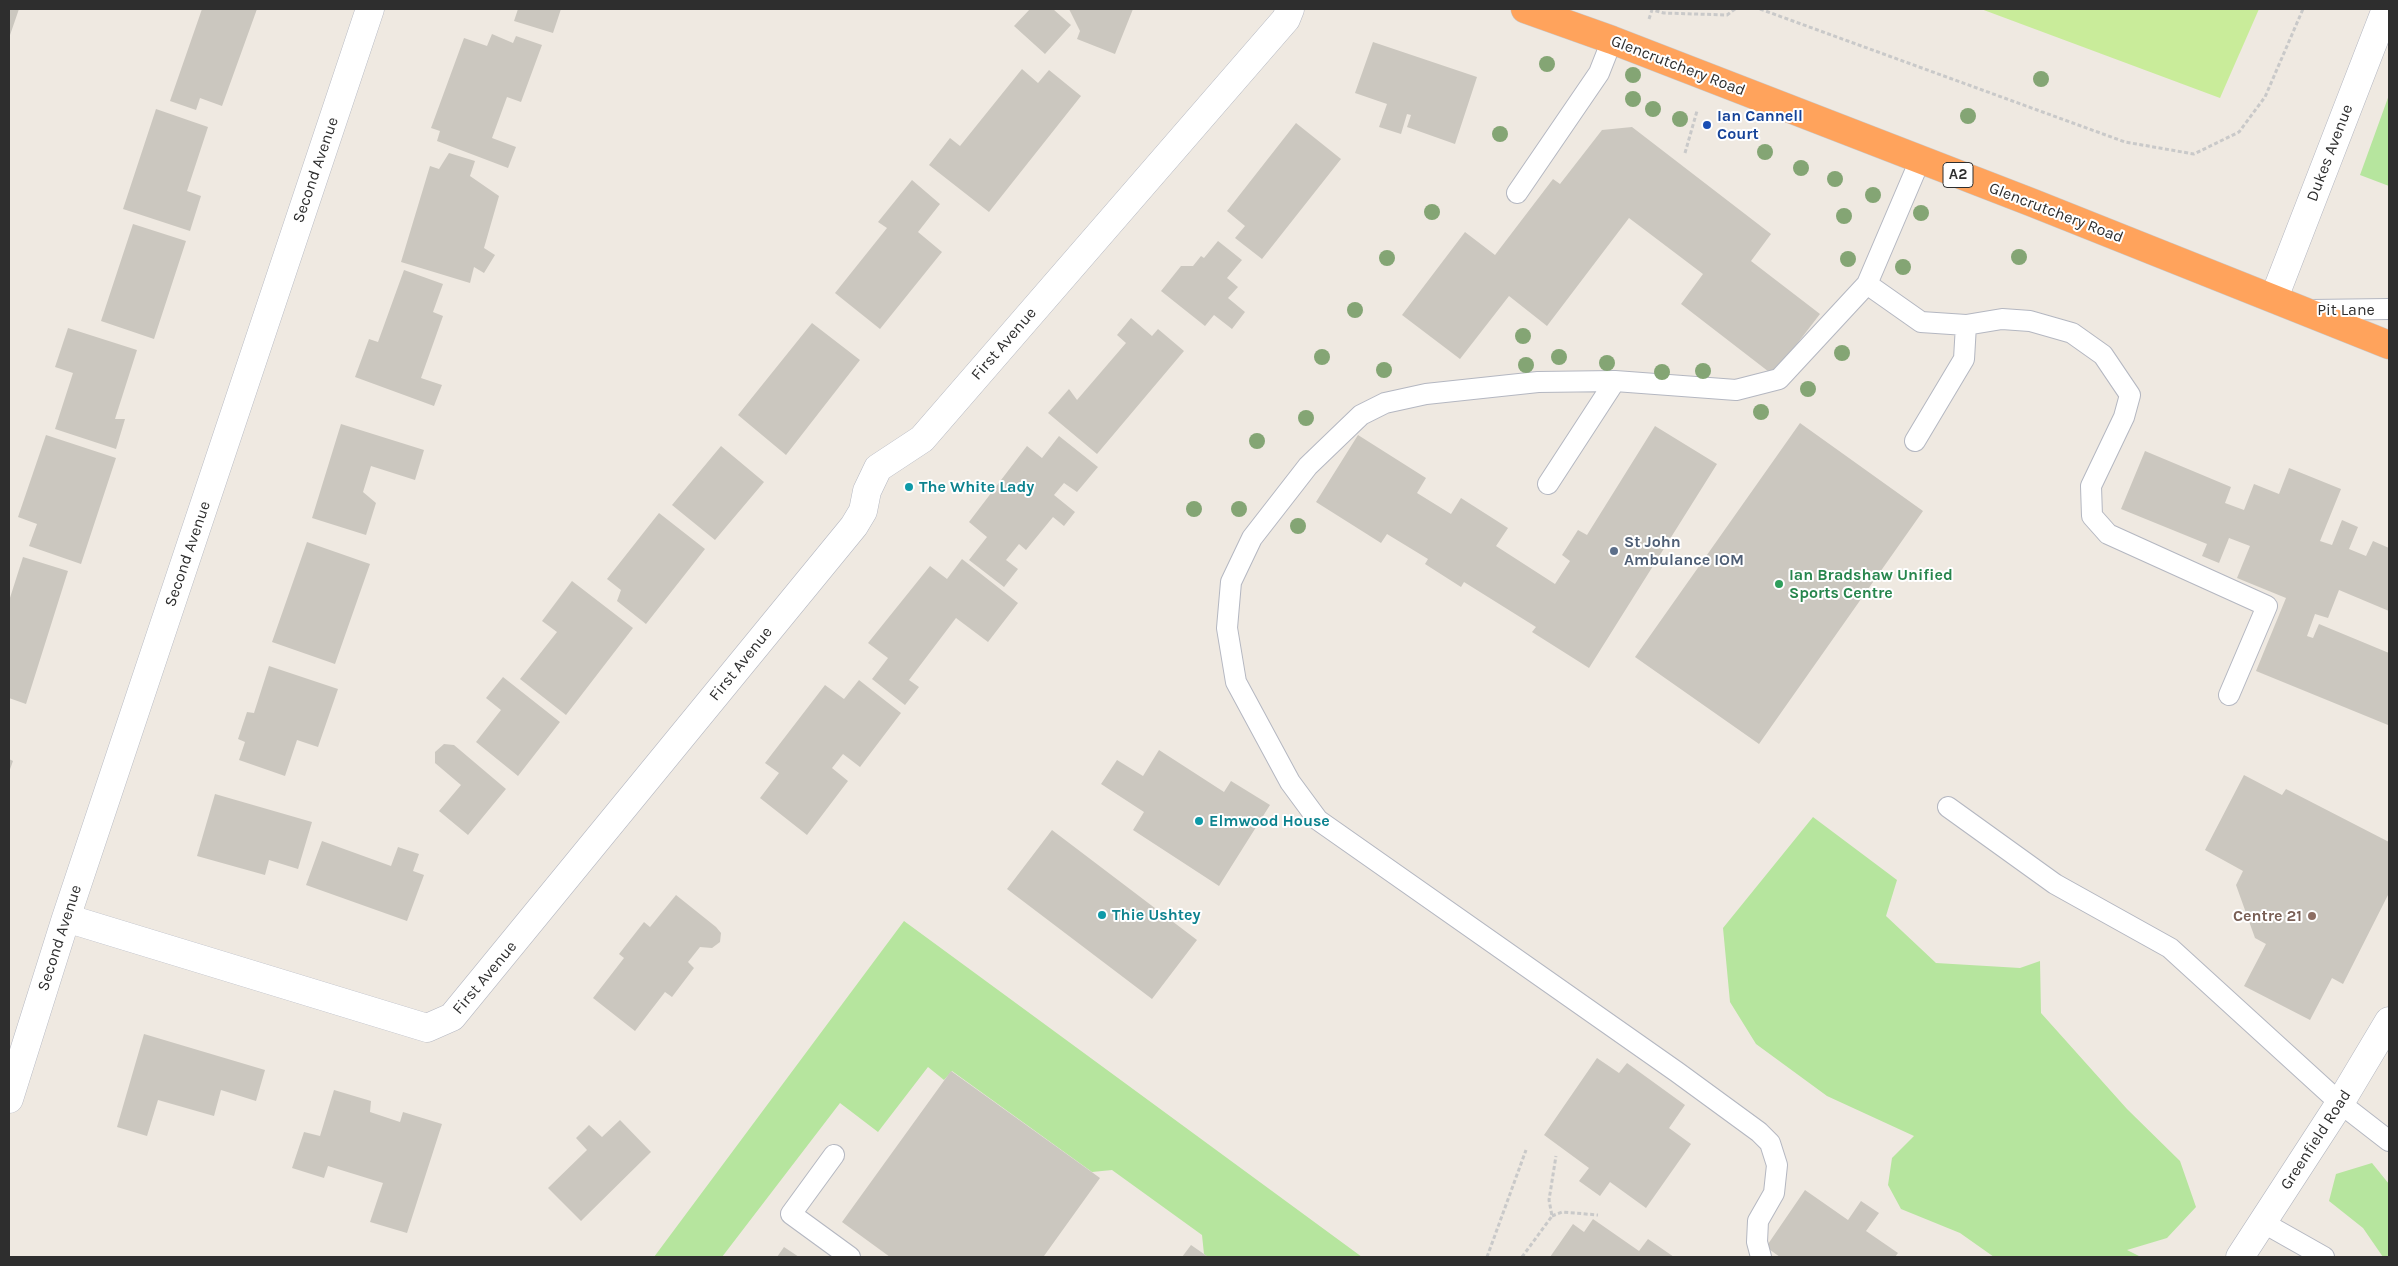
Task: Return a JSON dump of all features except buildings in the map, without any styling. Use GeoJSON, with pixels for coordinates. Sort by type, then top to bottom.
{"type":"FeatureCollection","features":[{"type":"Feature","properties":{"kind":"highway","name":"Glencrutchery Road"},"geometry":{"type":"LineString","coordinates":[[1525,9],[1612,40],[2274,298],[2389,345]]}},
{"type":"Feature","properties":{"kind":"street","name":"Second Avenue"},"geometry":{"type":"LineString","coordinates":[[9,1100],[66,918],[370,9]]}},
{"type":"Feature","properties":{"kind":"street","name":"First Avenue"},"geometry":{"type":"LineString","coordinates":[[66,918],[427,1028],[452,1017],[854,526],[863,511],[867,491],[878,468],[922,439],[1286,19],[1290,9]]}},
{"type":"Feature","properties":{"kind":"street","name":"Dukes Avenue"},"geometry":{"type":"LineString","coordinates":[[2274,298],[2386,9]]}},
{"type":"Feature","properties":{"kind":"street","name":"Greenfield Road"},"geometry":{"type":"LineString","coordinates":[[2240,1257],[2340,1104],[2389,1021]]}},
{"type":"Feature","properties":{"kind":"lane"},"geometry":{"type":"LineString","coordinates":[[1517,193],[1599,73],[1612,40]]}},
{"type":"Feature","properties":{"kind":"lane"},"geometry":{"type":"LineString","coordinates":[[1761,1257],[1758,1242],[1758,1221],[1774,1193],[1775,1184],[1776,1165],[1770,1143],[1677,1072],[1318,820],[1290,782],[1236,682],[1227,628],[1231,582],[1252,538],[1308,466],[1361,415],[1385,403],[1426,394],[1538,382],[1615,381],[1736,390],[1779,379],[1867,284],[1920,160]]}},
{"type":"Feature","properties":{"kind":"lane"},"geometry":{"type":"LineString","coordinates":[[1867,284],[1921,322],[1966,325],[2002,318],[2030,321],[2072,333],[2103,354],[2130,395],[2124,417],[2091,486],[2092,516],[2108,534],[2267,606],[2229,695]]}},
{"type":"Feature","properties":{"kind":"lane","name":"Pit Lane"},"geometry":{"type":"LineString","coordinates":[[2302,310],[2389,310]]}},
{"type":"Feature","properties":{"kind":"lane"},"geometry":{"type":"LineString","coordinates":[[1915,441],[1964,359],[1966,325]]}},
{"type":"Feature","properties":{"kind":"lane"},"geometry":{"type":"LineString","coordinates":[[1548,484],[1615,381]]}},
{"type":"Feature","properties":{"kind":"lane"},"geometry":{"type":"LineString","coordinates":[[1948,807],[2055,884],[2170,948],[2340,1104],[2389,1141]]}},
{"type":"Feature","properties":{"kind":"lane"},"geometry":{"type":"LineString","coordinates":[[834,1155],[791,1214],[850,1257]]}},
{"type":"Feature","properties":{"kind":"lane"},"geometry":{"type":"LineString","coordinates":[[2262,1222],[2324,1257]]}},
{"type":"Feature","properties":{"kind":"path"},"geometry":{"type":"LineString","coordinates":[[1647,26],[1652,10],[1664,13],[1727,15],[1734,9]]}},
{"type":"Feature","properties":{"kind":"path"},"geometry":{"type":"LineString","coordinates":[[1760,9],[2124,142],[2194,154],[2239,132],[2265,97],[2303,9]]}},
{"type":"Feature","properties":{"kind":"path"},"geometry":{"type":"LineString","coordinates":[[1685,153],[1697,111]]}},
{"type":"Feature","properties":{"kind":"path"},"geometry":{"type":"LineString","coordinates":[[1487,1257],[1526,1150]]}},
{"type":"Feature","properties":{"kind":"path"},"geometry":{"type":"LineString","coordinates":[[1552,1216],[1549,1200],[1556,1156]]}},
{"type":"Feature","properties":{"kind":"path"},"geometry":{"type":"LineString","coordinates":[[1522,1257],[1552,1216],[1562,1212],[1598,1215]]}},
{"type":"Feature","properties":{"kind":"green space"},"geometry":{"type":"Polygon","coordinates":[[[1981,9],[2259,9],[2220,98],[1981,9]]]}},
{"type":"Feature","properties":{"kind":"green space"},"geometry":{"type":"Polygon","coordinates":[[[2389,95],[2389,186],[2360,175],[2389,95]]]}},
{"type":"Feature","properties":{"kind":"green space"},"geometry":{"type":"Polygon","coordinates":[[[1813,817],[1897,880],[1886,916],[1936,963],[2020,968],[2040,961],[2041,1013],[2127,1109],[2180,1161],[2196,1207],[2167,1238],[2127,1250],[2141,1257],[1994,1257],[1960,1233],[1901,1209],[1888,1185],[1892,1158],[1914,1136],[1827,1096],[1756,1044],[1730,1002],[1723,928],[1813,817]]]}},
{"type":"Feature","properties":{"kind":"green space"},"geometry":{"type":"Polygon","coordinates":[[[904,921],[1362,1257],[1208,1257],[1204,1254],[1202,1235],[1112,1170],[1092,1172],[952,1071],[944,1080],[928,1067],[878,1132],[840,1103],[722,1257],[654,1257],[904,921]]]}},
{"type":"Feature","properties":{"kind":"green space"},"geometry":{"type":"Polygon","coordinates":[[[2372,1163],[2389,1184],[2389,1257],[2383,1257],[2363,1228],[2329,1201],[2336,1174],[2372,1163]]]}},
{"type":"Feature","properties":{"kind":"place","name":"Ian Cannell Court"},"geometry":{"type":"Point","coordinates":[1707,125]}},
{"type":"Feature","properties":{"kind":"place","name":"The White Lady"},"geometry":{"type":"Point","coordinates":[909,487]}},
{"type":"Feature","properties":{"kind":"place","name":"St John Ambulance IOM"},"geometry":{"type":"Point","coordinates":[1614,551]}},
{"type":"Feature","properties":{"kind":"place","name":"Ian Bradshaw Unified Sports Centre"},"geometry":{"type":"Point","coordinates":[1779,584]}},
{"type":"Feature","properties":{"kind":"place","name":"Elmwood House"},"geometry":{"type":"Point","coordinates":[1199,821]}},
{"type":"Feature","properties":{"kind":"place","name":"Thie Ushtey"},"geometry":{"type":"Point","coordinates":[1102,915]}},
{"type":"Feature","properties":{"kind":"place","name":"Centre 21"},"geometry":{"type":"Point","coordinates":[2312,916]}}]}
